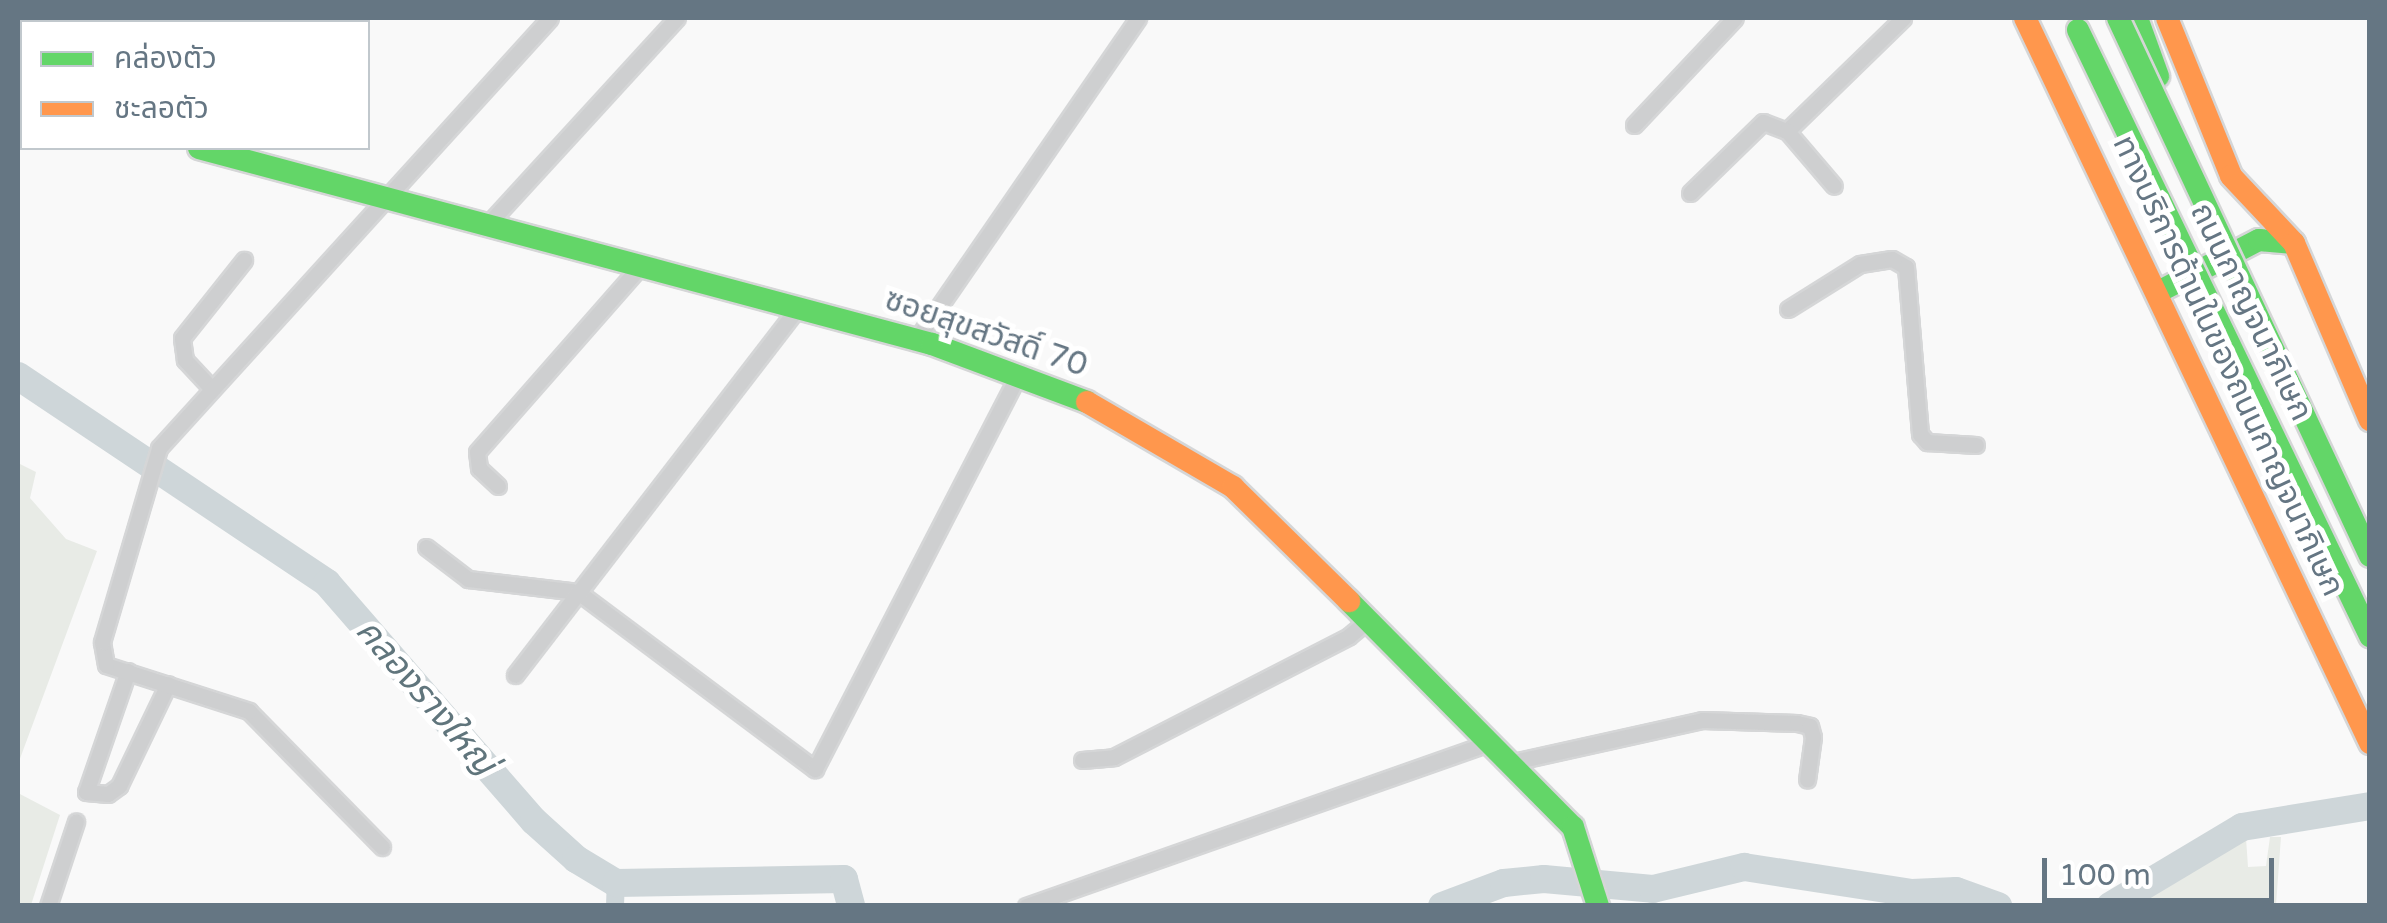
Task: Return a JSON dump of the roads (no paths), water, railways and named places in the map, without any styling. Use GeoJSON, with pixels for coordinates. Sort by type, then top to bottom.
{"type":"FeatureCollection","features":[{"type":"Feature","properties":{"kind":"main road","name":"ทางบริการด้านในของถนนกาญจนาภิเษก"},"geometry":{"type":"LineString","coordinates":[[2024,18],[2160,291],[2370,743]]}},
{"type":"Feature","properties":{"kind":"main road","name":"ถนนกาญจนาภิเษก"},"geometry":{"type":"LineString","coordinates":[[2072,18],[2370,636]]}},
{"type":"Feature","properties":{"kind":"main road","name":"ถนนกาญจนาภิเษก"},"geometry":{"type":"LineString","coordinates":[[2118,18],[2370,556]]}},
{"type":"Feature","properties":{"kind":"main road"},"geometry":{"type":"LineString","coordinates":[[2137,18],[2199,190]]}},
{"type":"Feature","properties":{"kind":"main road"},"geometry":{"type":"LineString","coordinates":[[2167,18],[2231,176],[2294,243],[2363,388],[2370,420]]}},
{"type":"Feature","properties":{"kind":"main road","name":"ซอยสุขสวัสดิ์ 70"},"geometry":{"type":"LineString","coordinates":[[219,150],[916,340],[1019,373],[1138,427],[1233,487],[1513,762],[1573,827],[1598,905]]}},
{"type":"Feature","properties":{"kind":"main road"},"geometry":{"type":"LineString","coordinates":[[2160,291],[2258,240],[2294,243]]}},
{"type":"Feature","properties":{"kind":"street"},"geometry":{"type":"LineString","coordinates":[[382,848],[249,711],[106,665],[102,642],[158,448],[550,18]]}},
{"type":"Feature","properties":{"kind":"street"},"geometry":{"type":"LineString","coordinates":[[490,223],[677,18]]}},
{"type":"Feature","properties":{"kind":"street"},"geometry":{"type":"LineString","coordinates":[[916,340],[1138,18]]}},
{"type":"Feature","properties":{"kind":"street"},"geometry":{"type":"LineString","coordinates":[[1634,124],[1735,18]]}},
{"type":"Feature","properties":{"kind":"street"},"geometry":{"type":"LineString","coordinates":[[1787,131],[1903,18]]}},
{"type":"Feature","properties":{"kind":"street"},"geometry":{"type":"LineString","coordinates":[[1690,193],[1754,126],[1774,123],[1787,131],[1834,186]]}},
{"type":"Feature","properties":{"kind":"street"},"geometry":{"type":"LineString","coordinates":[[212,389],[184,360],[182,338],[244,260]]}},
{"type":"Feature","properties":{"kind":"street"},"geometry":{"type":"LineString","coordinates":[[1788,308],[1860,264],[1892,260],[1906,267],[1920,434],[1927,442],[1976,445]]}},
{"type":"Feature","properties":{"kind":"street"},"geometry":{"type":"LineString","coordinates":[[498,486],[479,468],[477,452],[641,265]]}},
{"type":"Feature","properties":{"kind":"street"},"geometry":{"type":"LineString","coordinates":[[515,675],[798,308]]}},
{"type":"Feature","properties":{"kind":"street"},"geometry":{"type":"LineString","coordinates":[[426,547],[468,578],[578,592],[815,769],[1019,373]]}},
{"type":"Feature","properties":{"kind":"street"},"geometry":{"type":"LineString","coordinates":[[1082,760],[1114,757],[1368,620]]}},
{"type":"Feature","properties":{"kind":"street"},"geometry":{"type":"LineString","coordinates":[[128,671],[86,792],[108,794],[119,786],[168,684]]}},
{"type":"Feature","properties":{"kind":"street"},"geometry":{"type":"LineString","coordinates":[[1513,762],[1702,720],[1797,723],[1810,726],[1813,737],[1807,780]]}},
{"type":"Feature","properties":{"kind":"street"},"geometry":{"type":"LineString","coordinates":[[1026,906],[1060,900],[1492,742]]}},
{"type":"Feature","properties":{"kind":"street"},"geometry":{"type":"LineString","coordinates":[[48,906],[76,822]]}},
{"type":"Feature","properties":{"kind":"waterway","name":"คลองรางใหญ่"},"geometry":{"type":"LineString","coordinates":[[18,376],[327,583],[534,821],[576,859],[616,883],[844,879],[851,906]]}},
{"type":"Feature","properties":{"kind":"waterway","name":"คลองรางใหญ่"},"geometry":{"type":"LineString","coordinates":[[2110,906],[2242,827],[2370,806]]}},
{"type":"Feature","properties":{"kind":"waterway","name":"คลองรางใหญ่"},"geometry":{"type":"LineString","coordinates":[[1442,906],[1504,883],[1544,879],[1653,889],[1744,867],[1912,893],[1956,891],[1998,906]]}},
{"type":"Feature","properties":{"kind":"waterway"},"geometry":{"type":"LineString","coordinates":[[615,906],[616,883]]}}]}
